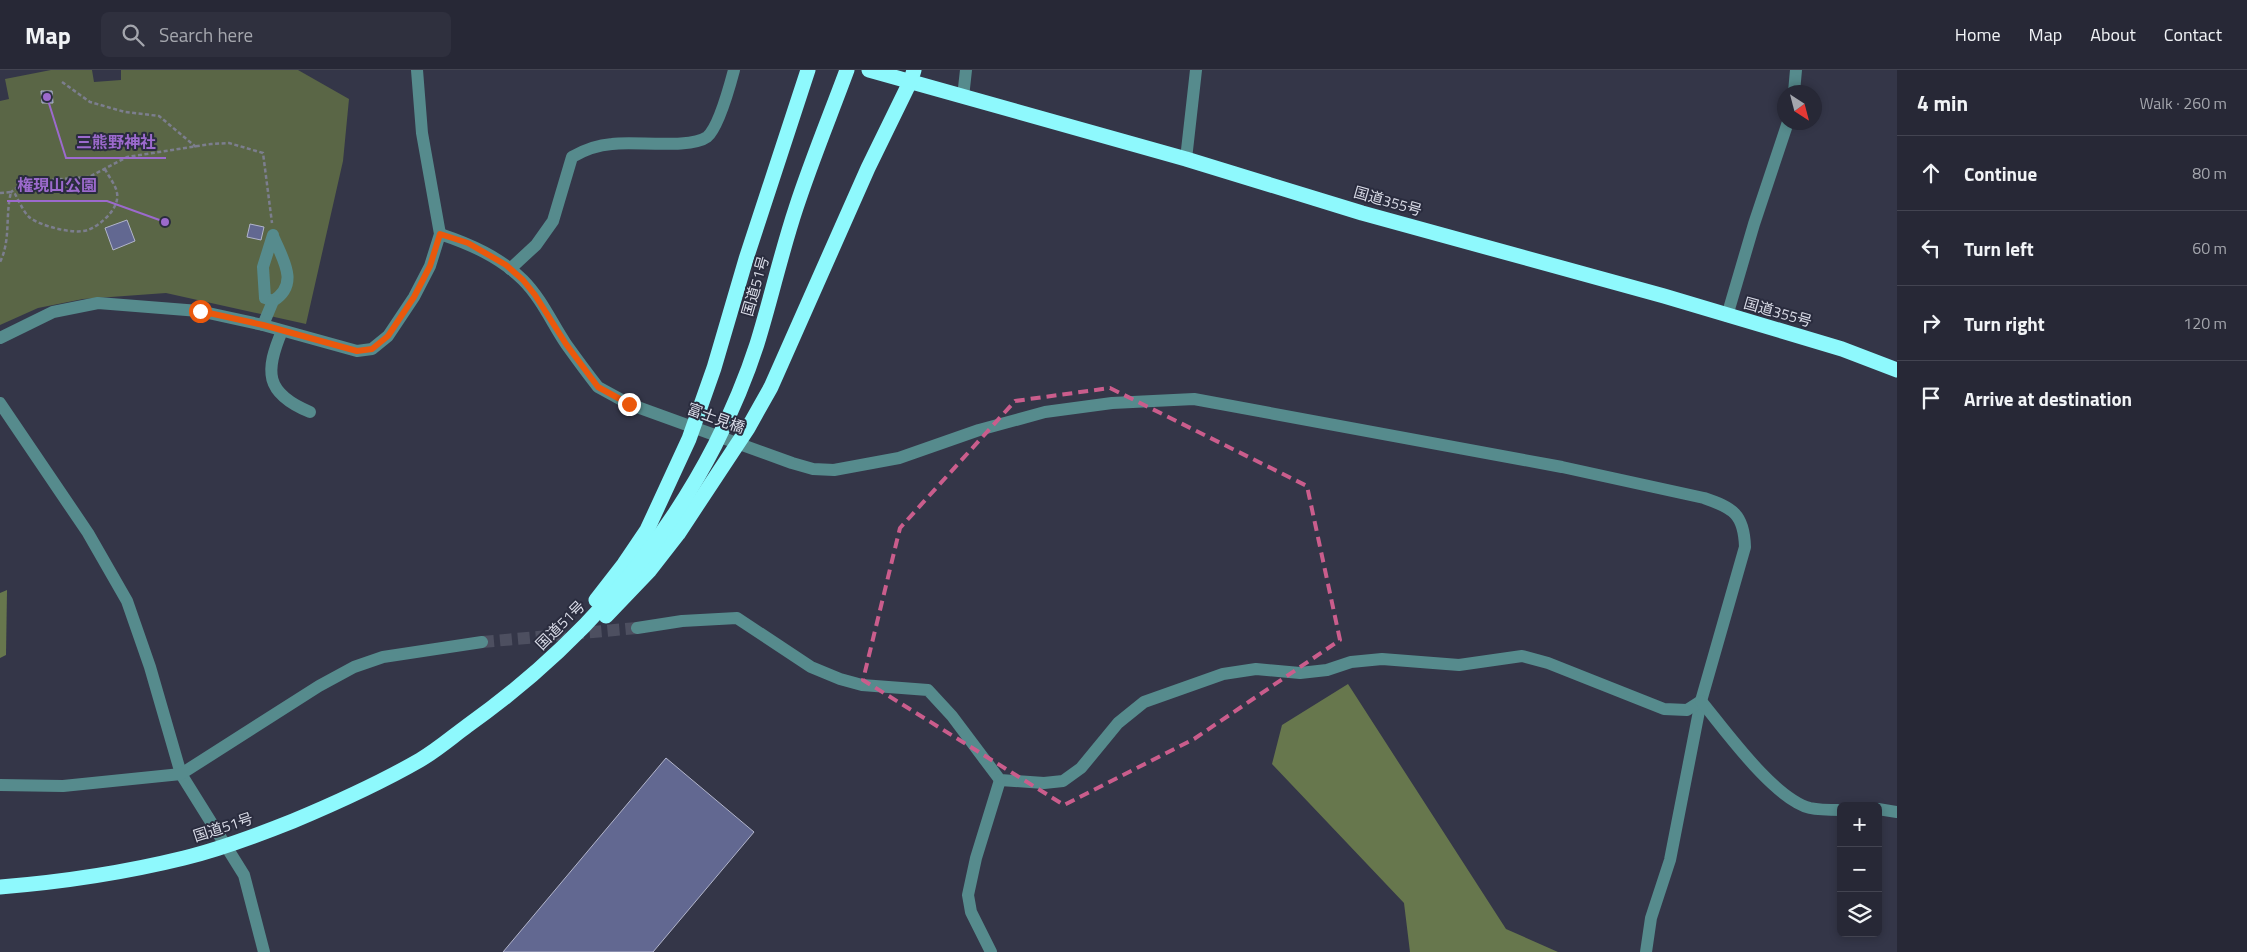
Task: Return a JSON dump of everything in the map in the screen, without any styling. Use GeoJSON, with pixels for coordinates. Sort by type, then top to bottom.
{"type":"FeatureCollection","features":[{"type":"Feature","properties":{"kind":"highway"},"geometry":{"type":"LineString","coordinates":[[510,696],[578,622],[624,564],[647,530],[671,480],[690,439],[714,368],[746,259],[808,70]]}},
{"type":"Feature","properties":{"kind":"highway","name":"国道51号"},"geometry":{"type":"LineString","coordinates":[[0,887],[80,879],[183,858],[226,846],[324,808],[422,759],[510,696],[584,626],[620,587],[660,536],[687,495],[715,445],[737,398],[756,346],[796,208],[847,70]]}},
{"type":"Feature","properties":{"kind":"highway","name":"国道355号"},"geometry":{"type":"LineString","coordinates":[[869,70],[912,75],[964,97],[1186,159],[1362,213],[1842,349],[1897,370]]}},
{"type":"Feature","properties":{"kind":"highway"},"geometry":{"type":"LineString","coordinates":[[510,696],[578,644],[628,594],[678,534],[726,462],[771,387],[868,168],[912,75]]}},
{"type":"Feature","properties":{"kind":"street"},"geometry":{"type":"LineString","coordinates":[[0,338],[53,312],[98,303],[200,311],[263,325],[357,351],[372,349],[388,336],[414,297],[430,266],[440,234],[422,134],[417,70]]}},
{"type":"Feature","properties":{"kind":"street"},"geometry":{"type":"LineString","coordinates":[[510,269],[536,245],[553,221],[572,157],[584,150],[612,144],[693,142],[708,136],[725,104],[734,70]]}},
{"type":"Feature","properties":{"kind":"street"},"geometry":{"type":"LineString","coordinates":[[964,97],[966,70]]}},
{"type":"Feature","properties":{"kind":"street"},"geometry":{"type":"LineString","coordinates":[[1186,159],[1196,70]]}},
{"type":"Feature","properties":{"kind":"street"},"geometry":{"type":"LineString","coordinates":[[1795,85],[1796,70]]}},
{"type":"Feature","properties":{"kind":"street"},"geometry":{"type":"LineString","coordinates":[[1727,316],[1754,224],[1785,130]]}},
{"type":"Feature","properties":{"kind":"street","name":"富士見橋"},"geometry":{"type":"LineString","coordinates":[[440,234],[468,243],[510,269],[535,295],[566,344],[598,387],[629,404],[813,469],[834,470],[899,458],[979,430],[1045,412],[1112,403],[1194,399],[1562,467],[1704,498],[1724,505],[1733,512],[1744,529],[1745,547],[1701,701],[1670,860],[1651,918],[1646,952]]}},
{"type":"Feature","properties":{"kind":"street"},"geometry":{"type":"LineString","coordinates":[[263,325],[273,301],[282,295],[287,287],[288,273],[273,236]]}},
{"type":"Feature","properties":{"kind":"street"},"geometry":{"type":"LineString","coordinates":[[273,236],[263,267],[265,298],[273,301]]}},
{"type":"Feature","properties":{"kind":"street"},"geometry":{"type":"LineString","coordinates":[[282,331],[272,355],[270,370],[272,380],[278,390],[289,400],[310,412]]}},
{"type":"Feature","properties":{"kind":"street"},"geometry":{"type":"LineString","coordinates":[[0,403],[88,533],[127,602],[150,667],[181,774],[244,875],[264,952]]}},
{"type":"Feature","properties":{"kind":"street"},"geometry":{"type":"LineString","coordinates":[[637,628],[682,621],[737,618],[811,667],[840,679],[862,685],[928,690],[952,716],[1000,780],[1044,783],[1063,781],[1080,768],[1118,723],[1144,702],[1224,674],[1256,669],[1300,673],[1327,670],[1351,662],[1382,659],[1459,665],[1522,656],[1548,662],[1664,709],[1687,710],[1701,701],[1763,774],[1790,797],[1809,808],[1837,810]]}},
{"type":"Feature","properties":{"kind":"street"},"geometry":{"type":"LineString","coordinates":[[0,785],[63,786],[181,774],[319,686],[354,667],[383,658],[482,642]]}},
{"type":"Feature","properties":{"kind":"street"},"geometry":{"type":"LineString","coordinates":[[991,952],[971,912],[968,894],[976,858],[1000,780]]}},
{"type":"Feature","properties":{"kind":"street"},"geometry":{"type":"LineString","coordinates":[[1882,810],[1897,812]]}},
{"type":"Feature","properties":{"kind":"path"},"geometry":{"type":"LineString","coordinates":[[62,82],[90,102],[124,112],[159,116],[196,147]]}},
{"type":"Feature","properties":{"kind":"path"},"geometry":{"type":"LineString","coordinates":[[0,193],[11,192],[22,184],[35,181],[89,177],[127,157],[229,143],[263,153],[273,236]]}},
{"type":"Feature","properties":{"kind":"path"},"geometry":{"type":"LineString","coordinates":[[11,192],[15,194],[29,216],[43,225],[63,230],[87,231],[110,214],[116,202],[117,193],[105,169]]}},
{"type":"Feature","properties":{"kind":"path"},"geometry":{"type":"LineString","coordinates":[[0,262],[6,247],[7,208],[11,192]]}},
{"type":"Feature","properties":{"kind":"highlighted area"},"geometry":{"type":"Polygon","coordinates":[[[1110,388],[1307,486],[1340,640],[1194,739],[1064,805],[863,680],[900,528],[1015,401],[1110,388]]]}},
{"type":"Feature","properties":{"kind":"green space"},"geometry":{"type":"Polygon","coordinates":[[[51,70],[92,70],[94,82],[121,80],[121,70],[298,70],[349,99],[343,161],[306,324],[166,293],[83,299],[38,308],[0,325],[0,101],[9,99],[5,79],[51,70]]]}},
{"type":"Feature","properties":{"kind":"green space"},"geometry":{"type":"Polygon","coordinates":[[[7,590],[6,655],[0,658],[0,593],[7,590]]]}},
{"type":"Feature","properties":{"kind":"green space"},"geometry":{"type":"Polygon","coordinates":[[[1348,684],[1506,929],[1558,952],[1410,952],[1404,903],[1272,764],[1282,725],[1348,684]]]}},
{"type":"Feature","properties":{"kind":"building"},"geometry":{"type":"Polygon","coordinates":[[[41,91],[52,91],[53,103],[42,103],[41,91]]]}},
{"type":"Feature","properties":{"kind":"building"},"geometry":{"type":"Polygon","coordinates":[[[127,220],[135,241],[113,250],[105,228],[127,220]]]}},
{"type":"Feature","properties":{"kind":"building"},"geometry":{"type":"Polygon","coordinates":[[[250,224],[264,227],[261,240],[247,237],[250,224]]]}},
{"type":"Feature","properties":{"kind":"building"},"geometry":{"type":"Polygon","coordinates":[[[666,758],[754,832],[653,952],[503,952],[666,758]]]}},
{"type":"Feature","properties":{"kind":"tunnel"},"geometry":{"type":"LineString","coordinates":[[482,642],[637,628]]}},
{"type":"Feature","properties":{"kind":"place","name":"三熊野神社"},"geometry":{"type":"Point","coordinates":[47,97]}},
{"type":"Feature","properties":{"kind":"place","name":"権現山公園"},"geometry":{"type":"Point","coordinates":[165,222]}},
{"type":"Feature","properties":{"kind":"route"},"geometry":{"type":"LineString","coordinates":[[200,311],[263,325],[357,351],[372,349],[388,336],[414,297],[430,266],[440,234],[468,243],[506,265],[523,280],[535,295],[566,344],[598,387],[629,404]]}}]}
